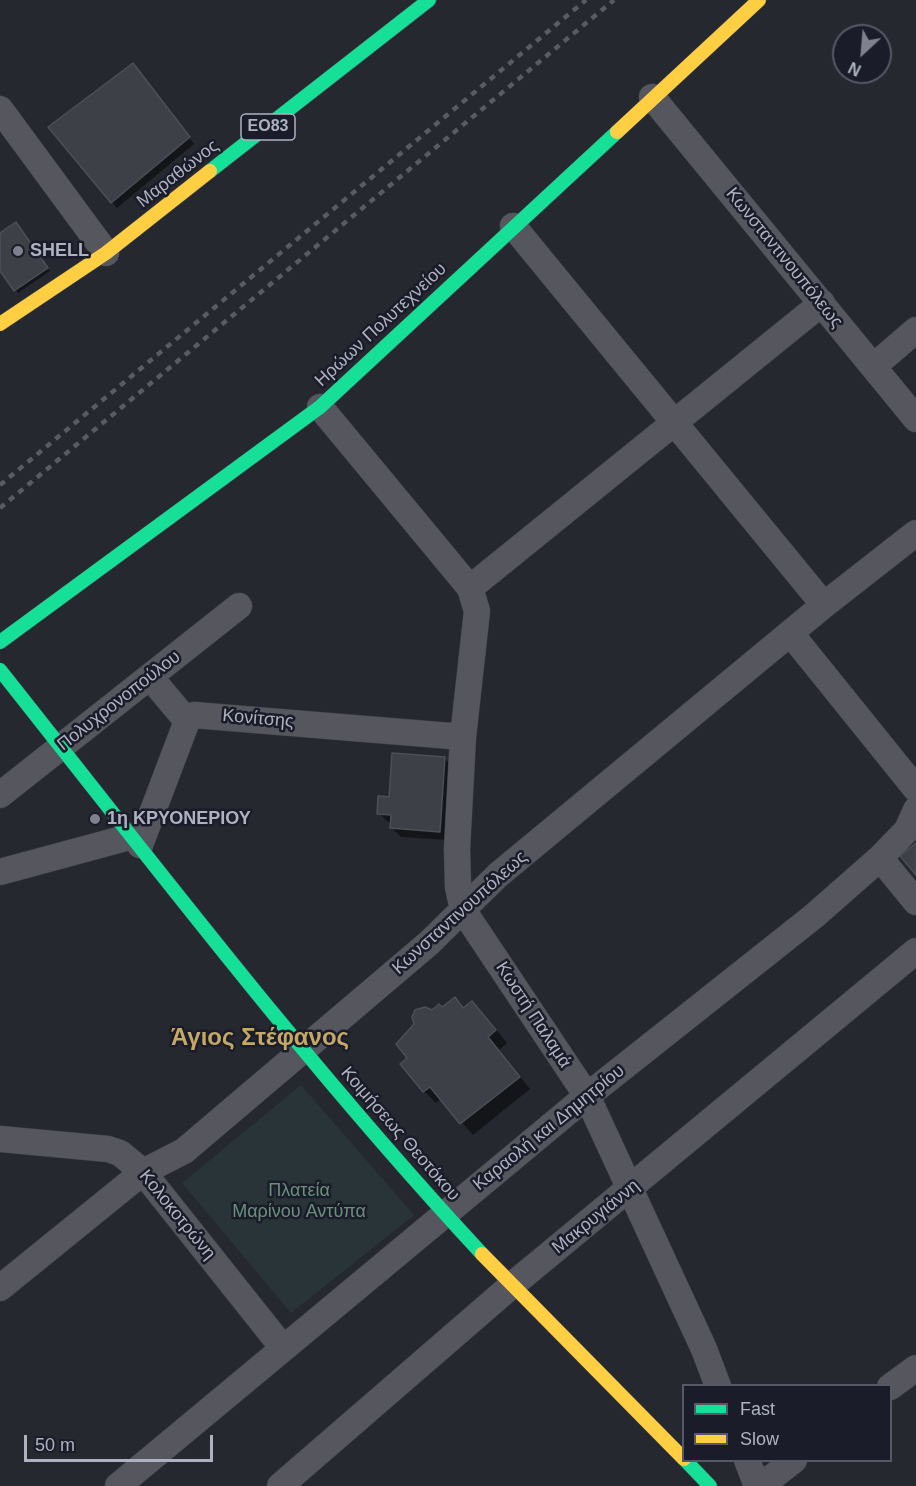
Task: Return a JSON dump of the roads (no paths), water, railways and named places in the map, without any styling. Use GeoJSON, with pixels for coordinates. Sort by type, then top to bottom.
{"type":"FeatureCollection","features":[{"type":"Feature","properties":{"kind":"street","name":"Μαραθώνος"},"geometry":{"type":"LineString","coordinates":[[0,324],[106,253],[429,0]]}},
{"type":"Feature","properties":{"kind":"street","name":"Ηρώων Πολυτεχνείου"},"geometry":{"type":"LineString","coordinates":[[0,642],[320,407],[759,0]]}},
{"type":"Feature","properties":{"kind":"street","name":"Κωνσταντινουπόλεως"},"geometry":{"type":"LineString","coordinates":[[652,97],[916,419]]}},
{"type":"Feature","properties":{"kind":"street"},"geometry":{"type":"LineString","coordinates":[[0,110],[106,253]]}},
{"type":"Feature","properties":{"kind":"street"},"geometry":{"type":"LineString","coordinates":[[513,226],[824,605]]}},
{"type":"Feature","properties":{"kind":"street"},"geometry":{"type":"LineString","coordinates":[[470,588],[822,303]]}},
{"type":"Feature","properties":{"kind":"street"},"geometry":{"type":"LineString","coordinates":[[874,366],[916,330]]}},
{"type":"Feature","properties":{"kind":"street"},"geometry":{"type":"LineString","coordinates":[[320,407],[470,588],[477,611],[463,737],[457,849],[458,888],[463,910]]}},
{"type":"Feature","properties":{"kind":"street","name":"Κωνσταντινουπόλεως"},"geometry":{"type":"LineString","coordinates":[[0,1288],[143,1172],[184,1151],[429,943],[498,875],[824,605],[916,533]]}},
{"type":"Feature","properties":{"kind":"street","name":"Πολυχρονοπούλου"},"geometry":{"type":"LineString","coordinates":[[0,795],[239,606]]}},
{"type":"Feature","properties":{"kind":"street"},"geometry":{"type":"LineString","coordinates":[[791,634],[916,789]]}},
{"type":"Feature","properties":{"kind":"street","name":"Κοιμήσεως Θεοτόκου"},"geometry":{"type":"LineString","coordinates":[[0,670],[303,1049],[445,1214],[511,1286],[682,1458]]}},
{"type":"Feature","properties":{"kind":"street"},"geometry":{"type":"LineString","coordinates":[[0,872],[136,841],[186,721],[150,676]]}},
{"type":"Feature","properties":{"kind":"street","name":"Κονίτσης"},"geometry":{"type":"LineString","coordinates":[[186,721],[199,714],[463,737]]}},
{"type":"Feature","properties":{"kind":"street","name":"Καραολή και Δημητρίου"},"geometry":{"type":"LineString","coordinates":[[118,1486],[587,1096],[814,916],[880,858],[907,830],[916,810]]}},
{"type":"Feature","properties":{"kind":"street"},"geometry":{"type":"LineString","coordinates":[[880,858],[916,902]]}},
{"type":"Feature","properties":{"kind":"street","name":"Κωστή Παλαμά"},"geometry":{"type":"LineString","coordinates":[[463,910],[587,1096],[704,1349],[717,1384]]}},
{"type":"Feature","properties":{"kind":"street","name":"Μακρυγιάννη"},"geometry":{"type":"LineString","coordinates":[[280,1486],[511,1286],[916,951]]}},
{"type":"Feature","properties":{"kind":"street","name":"Κολοκοτρώνη"},"geometry":{"type":"LineString","coordinates":[[0,1139],[120,1152],[143,1172],[283,1348]]}},
{"type":"Feature","properties":{"kind":"street"},"geometry":{"type":"LineString","coordinates":[[892,1386],[916,1368]]}},
{"type":"Feature","properties":{"kind":"street","name":"Κοιμήσεως Θεοτόκου"},"geometry":{"type":"LineString","coordinates":[[686,1462],[710,1486]]}},
{"type":"Feature","properties":{"kind":"street"},"geometry":{"type":"LineString","coordinates":[[747,1462],[759,1486],[793,1462]]}},
{"type":"Feature","properties":{"kind":"railway"},"geometry":{"type":"LineString","coordinates":[[0,485],[586,0]]}},
{"type":"Feature","properties":{"kind":"railway"},"geometry":{"type":"LineString","coordinates":[[0,508],[614,0]]}},
{"type":"Feature","properties":{"kind":"place","name":"SHELL"},"geometry":{"type":"Point","coordinates":[18,251]}},
{"type":"Feature","properties":{"kind":"place","name":"1η ΚΡΥΟΝΕΡΙΟΥ"},"geometry":{"type":"Point","coordinates":[95,819]}},
{"type":"Feature","properties":{"kind":"district","name":"Άγιος Στέφανος"},"geometry":{"type":"Point","coordinates":[260,1038]}},
{"type":"Feature","properties":{"kind":"park label","name":"Πλατεία Μαρίνου Αντύπα"},"geometry":{"type":"Point","coordinates":[299,1201]}}]}
